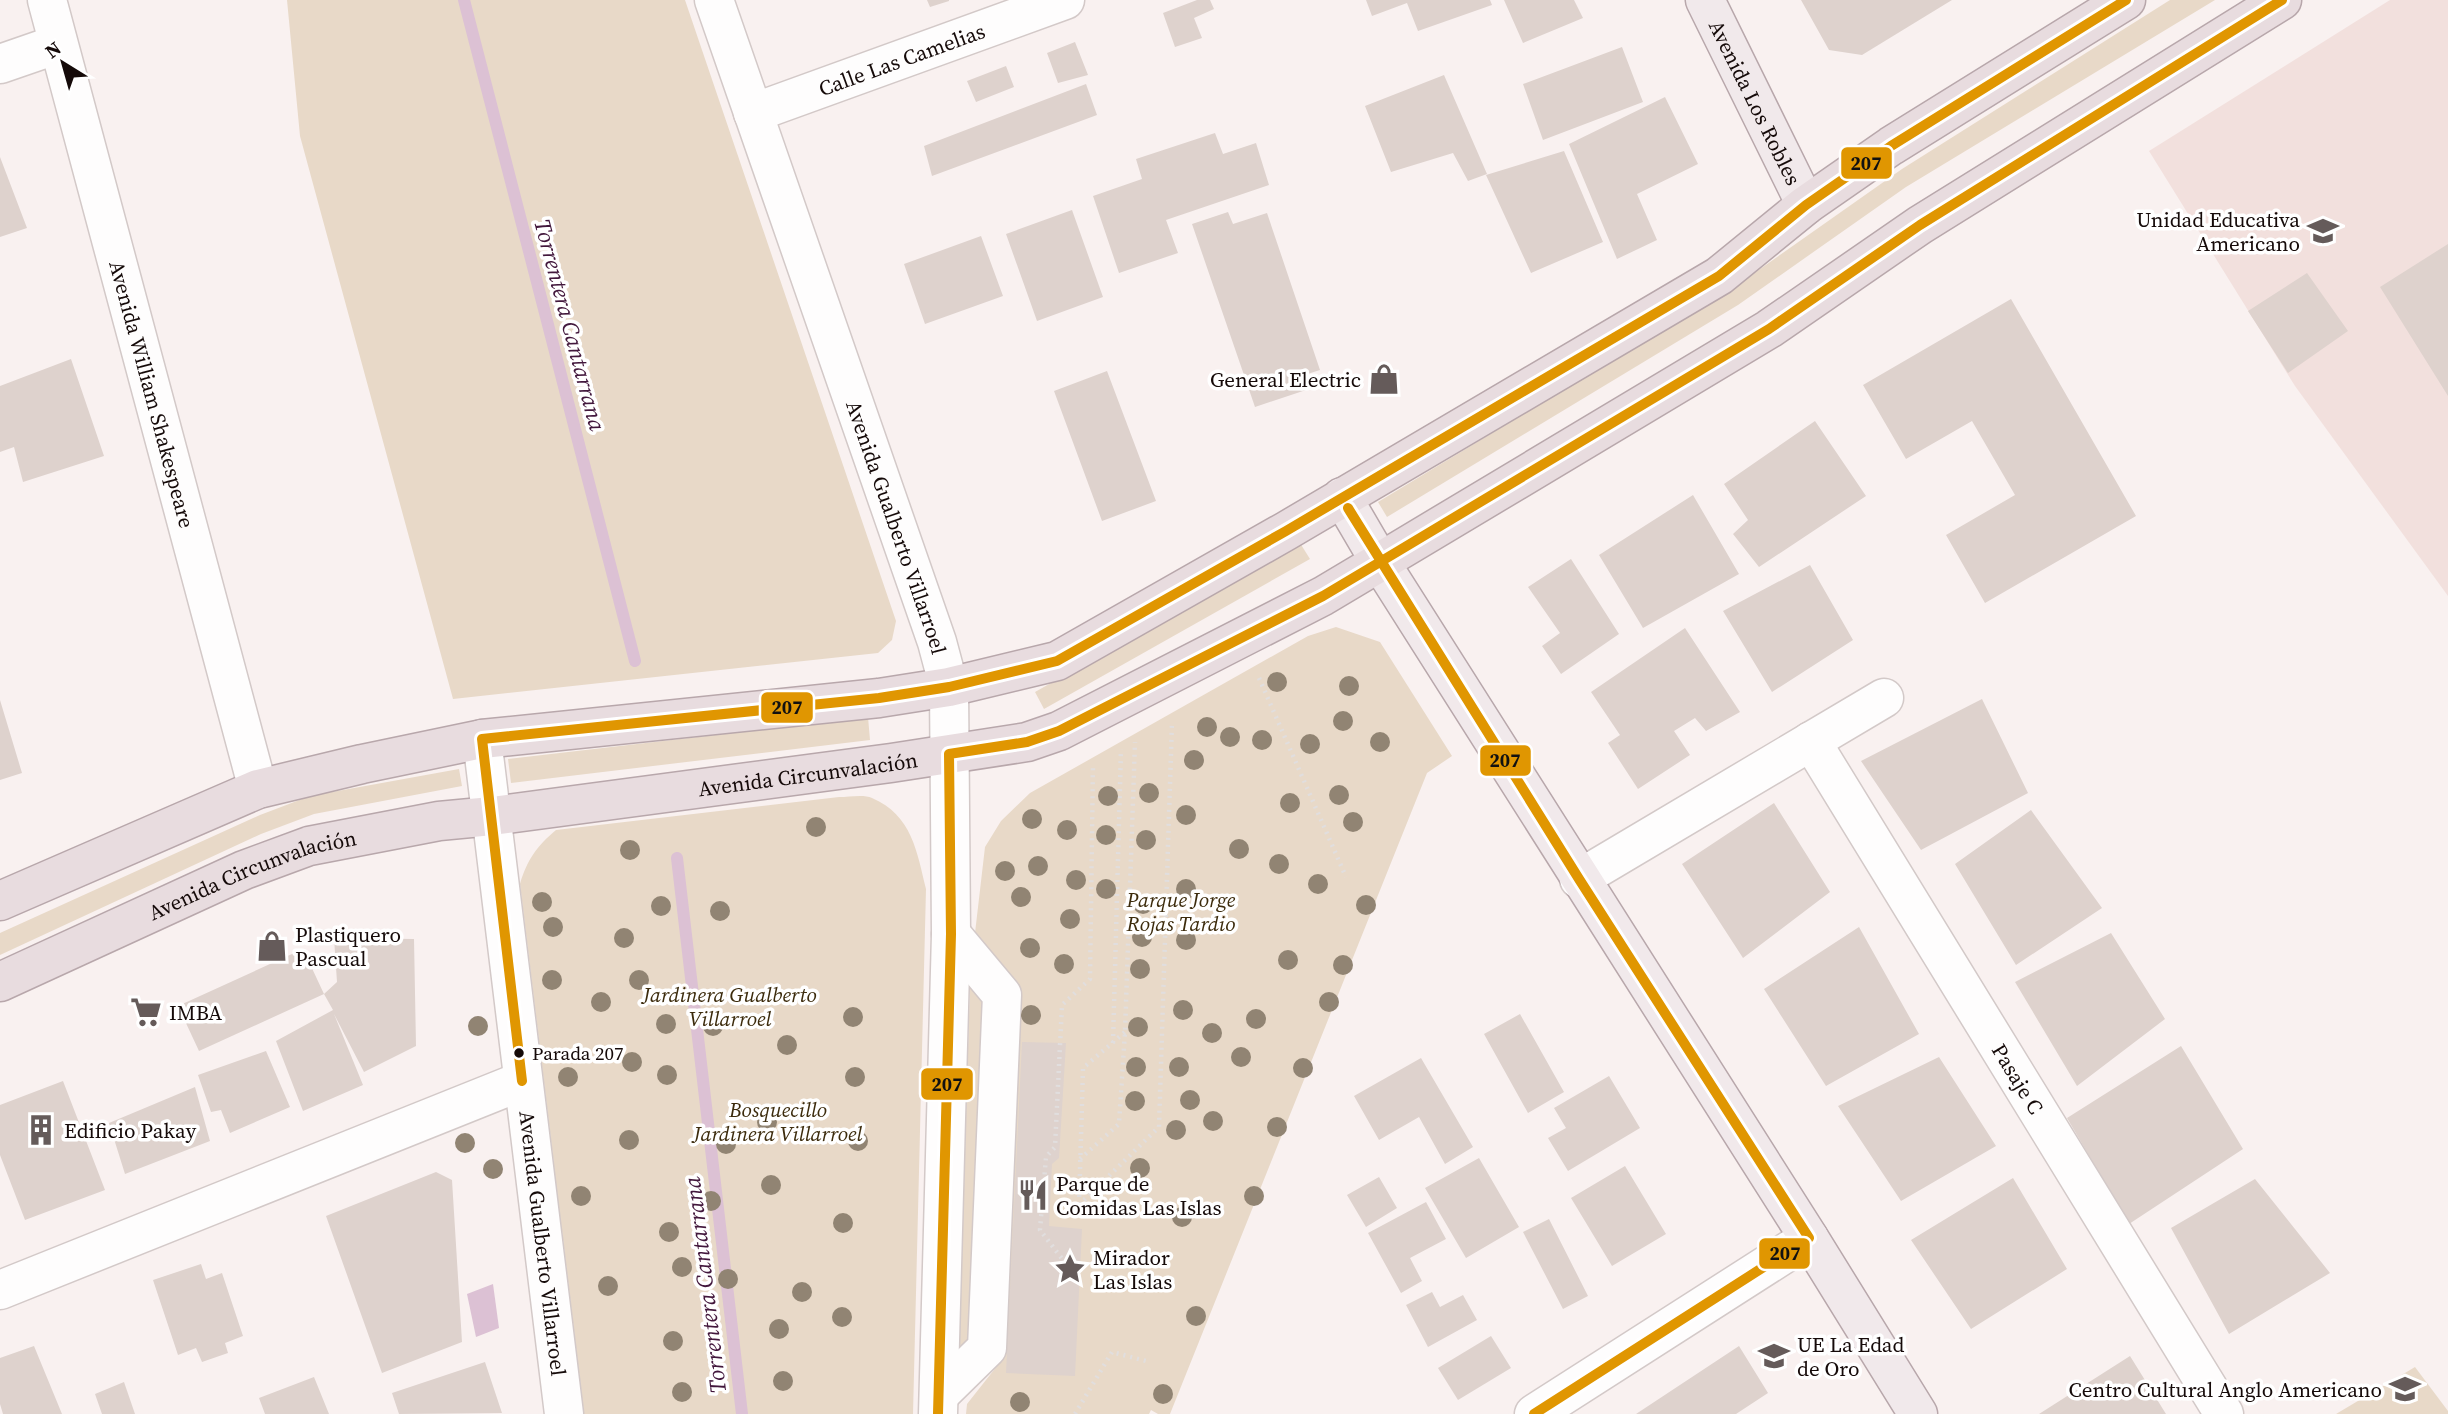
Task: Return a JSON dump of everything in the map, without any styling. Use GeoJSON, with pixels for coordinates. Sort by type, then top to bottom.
{"type":"FeatureCollection","features":[{"type":"Feature","properties":{"kind":"highway"},"geometry":{"type":"LineString","coordinates":[[0,901],[258,789],[362,764],[482,739],[879,698],[949,687],[1057,661],[1718,276],[1806,205],[1891,146],[2126,0]]}},
{"type":"Feature","properties":{"kind":"highway","name":"Avenida Circunvalación"},"geometry":{"type":"LineString","coordinates":[[0,982],[244,870],[309,845],[439,821],[949,754],[1027,741],[1059,731],[1324,596],[1769,329],[1920,225],[2282,0]]}},
{"type":"Feature","properties":{"kind":"main road","name":"Avenida Los Robles"},"geometry":{"type":"LineString","coordinates":[[1705,0],[1806,205]]}},
{"type":"Feature","properties":{"kind":"main road"},"geometry":{"type":"LineString","coordinates":[[1342,497],[1579,879],[1809,1238],[1918,1414]]}},
{"type":"Feature","properties":{"kind":"street","name":"Avenida William Shakespeare"},"geometry":{"type":"LineString","coordinates":[[47,0],[258,789]]}},
{"type":"Feature","properties":{"kind":"street","name":"Avenida Gualberto Villarroel"},"geometry":{"type":"LineString","coordinates":[[714,0],[937,642],[949,687],[951,934],[938,1405]]}},
{"type":"Feature","properties":{"kind":"street","name":"Calle Las Camelias"},"geometry":{"type":"LineString","coordinates":[[753,113],[1053,2]]}},
{"type":"Feature","properties":{"kind":"street"},"geometry":{"type":"LineString","coordinates":[[0,64],[58,44]]}},
{"type":"Feature","properties":{"kind":"street"},"geometry":{"type":"LineString","coordinates":[[1579,879],[1884,698]]}},
{"type":"Feature","properties":{"kind":"street","name":"Avenida Gualberto Villarroel"},"geometry":{"type":"LineString","coordinates":[[482,739],[564,1414]]}},
{"type":"Feature","properties":{"kind":"street","name":"Pasaje C"},"geometry":{"type":"LineString","coordinates":[[1811,741],[2224,1414]]}},
{"type":"Feature","properties":{"kind":"street"},"geometry":{"type":"LineString","coordinates":[[938,1405],[987,1348],[1002,995],[951,934]]}},
{"type":"Feature","properties":{"kind":"street"},"geometry":{"type":"LineString","coordinates":[[0,1290],[522,1081]]}},
{"type":"Feature","properties":{"kind":"street"},"geometry":{"type":"LineString","coordinates":[[1534,1414],[1809,1238]]}},
{"type":"Feature","properties":{"kind":"path"},"geometry":{"type":"LineString","coordinates":[[1259,678],[1346,877]]}},
{"type":"Feature","properties":{"kind":"path"},"geometry":{"type":"LineString","coordinates":[[1125,1032],[1083,1068],[1079,1205],[1159,1127],[1172,722]]}},
{"type":"Feature","properties":{"kind":"path"},"geometry":{"type":"LineString","coordinates":[[1080,1159],[1119,1124],[1125,1032],[1135,742]]}},
{"type":"Feature","properties":{"kind":"path"},"geometry":{"type":"LineString","coordinates":[[1113,1042],[1121,749]]}},
{"type":"Feature","properties":{"kind":"path"},"geometry":{"type":"LineString","coordinates":[[1070,1269],[1040,1230],[1046,1157],[1055,1147],[1062,1005],[1090,979],[1093,764]]}},
{"type":"Feature","properties":{"kind":"path"},"geometry":{"type":"LineString","coordinates":[[1075,1414],[1112,1352],[1146,1361]]}},
{"type":"Feature","properties":{"kind":"shaded area","name":"Unidad Educativa Americano"},"geometry":{"type":"Polygon","coordinates":[[[2390,0],[2448,0],[2448,596],[2295,386],[2149,151],[2390,0]]]}},
{"type":"Feature","properties":{"kind":"shaded area"},"geometry":{"type":"Polygon","coordinates":[[[493,1284],[499,1328],[476,1337],[467,1294],[493,1284]]]}},
{"type":"Feature","properties":{"kind":"green space"},"geometry":{"type":"Polygon","coordinates":[[[287,0],[685,0],[896,621],[892,640],[878,653],[453,699],[300,136],[287,0]]]}},
{"type":"Feature","properties":{"kind":"green space"},"geometry":{"type":"Polygon","coordinates":[[[2170,0],[2215,0],[1906,187],[1738,305],[1387,517],[1378,502],[1743,281],[1902,169],[2170,0]]]}},
{"type":"Feature","properties":{"kind":"green space"},"geometry":{"type":"Polygon","coordinates":[[[1300,543],[1310,559],[1044,709],[1035,692],[1300,543]]]}},
{"type":"Feature","properties":{"kind":"green space","name":"Parque Jorge Rojas Tardio"},"geometry":{"type":"Polygon","coordinates":[[[1336,627],[1380,642],[1452,756],[1427,773],[1170,1414],[1158,1414],[1151,1410],[1149,1414],[966,1414],[967,1404],[1001,1361],[1019,984],[975,933],[985,847],[1001,821],[1030,793],[1308,636],[1336,627]]]}},
{"type":"Feature","properties":{"kind":"green space"},"geometry":{"type":"Polygon","coordinates":[[[868,717],[870,740],[511,783],[508,759],[868,717]]]}},
{"type":"Feature","properties":{"kind":"green space"},"geometry":{"type":"Polygon","coordinates":[[[459,769],[462,786],[314,814],[261,834],[0,955],[0,933],[260,815],[310,796],[459,769]]]}},
{"type":"Feature","properties":{"kind":"green space","name":"Jardinera Gualberto Villarroel"},"geometry":{"type":"Polygon","coordinates":[[[839,797],[869,797],[896,814],[916,848],[926,889],[913,1414],[584,1414],[562,1231],[552,1228],[543,1175],[554,1165],[520,884],[526,868],[538,848],[556,830],[839,797]]]}},
{"type":"Feature","properties":{"kind":"green space"},"geometry":{"type":"Polygon","coordinates":[[[970,986],[986,1003],[972,1343],[958,1357],[970,986]]]}},
{"type":"Feature","properties":{"kind":"green space","name":"Centro Cultural Anglo Americano"},"geometry":{"type":"Polygon","coordinates":[[[2415,1367],[2448,1414],[2336,1414],[2415,1367]]]}},
{"type":"Feature","properties":{"kind":"building"},"geometry":{"type":"Polygon","coordinates":[[[927,0],[949,0],[949,1],[930,7],[927,0]]]}},
{"type":"Feature","properties":{"kind":"building"},"geometry":{"type":"Polygon","coordinates":[[[1197,0],[1210,0],[1214,9],[1194,18],[1202,38],[1175,47],[1163,13],[1197,0]]]}},
{"type":"Feature","properties":{"kind":"building"},"geometry":{"type":"Polygon","coordinates":[[[1366,0],[1490,0],[1492,5],[1418,31],[1407,3],[1372,16],[1366,0]]]}},
{"type":"Feature","properties":{"kind":"building"},"geometry":{"type":"Polygon","coordinates":[[[1504,0],[1574,0],[1583,18],[1523,43],[1504,0]]]}},
{"type":"Feature","properties":{"kind":"building"},"geometry":{"type":"Polygon","coordinates":[[[1801,0],[1952,0],[1862,55],[1829,50],[1801,0]]]}},
{"type":"Feature","properties":{"kind":"building"},"geometry":{"type":"Polygon","coordinates":[[[1075,42],[1088,75],[1058,83],[1047,53],[1075,42]]]}},
{"type":"Feature","properties":{"kind":"building"},"geometry":{"type":"Polygon","coordinates":[[[1622,47],[1643,102],[1543,140],[1523,84],[1622,47]]]}},
{"type":"Feature","properties":{"kind":"building"},"geometry":{"type":"Polygon","coordinates":[[[1006,66],[1014,87],[976,102],[967,81],[1006,66]]]}},
{"type":"Feature","properties":{"kind":"building"},"geometry":{"type":"Polygon","coordinates":[[[1444,75],[1487,174],[1468,181],[1453,153],[1391,172],[1365,106],[1444,75]]]}},
{"type":"Feature","properties":{"kind":"building"},"geometry":{"type":"Polygon","coordinates":[[[1086,84],[1097,115],[932,176],[924,146],[1086,84]]]}},
{"type":"Feature","properties":{"kind":"building"},"geometry":{"type":"Polygon","coordinates":[[[1665,97],[1698,164],[1637,194],[1657,240],[1617,259],[1569,144],[1665,97]]]}},
{"type":"Feature","properties":{"kind":"building"},"geometry":{"type":"Polygon","coordinates":[[[1215,133],[1223,154],[1256,143],[1269,185],[1166,220],[1178,253],[1119,273],[1093,196],[1142,179],[1136,159],[1215,133]]]}},
{"type":"Feature","properties":{"kind":"building"},"geometry":{"type":"Polygon","coordinates":[[[1564,151],[1603,242],[1531,273],[1486,175],[1564,151]]]}},
{"type":"Feature","properties":{"kind":"building"},"geometry":{"type":"Polygon","coordinates":[[[0,157],[27,228],[0,237],[0,157]]]}},
{"type":"Feature","properties":{"kind":"building"},"geometry":{"type":"Polygon","coordinates":[[[1072,210],[1103,297],[1037,321],[1006,234],[1072,210]]]}},
{"type":"Feature","properties":{"kind":"building"},"geometry":{"type":"Polygon","coordinates":[[[1228,212],[1233,224],[1267,213],[1320,370],[1301,376],[1306,390],[1255,407],[1192,224],[1228,212]]]}},
{"type":"Feature","properties":{"kind":"building"},"geometry":{"type":"Polygon","coordinates":[[[981,236],[1003,296],[925,324],[904,264],[981,236]]]}},
{"type":"Feature","properties":{"kind":"building"},"geometry":{"type":"Polygon","coordinates":[[[2448,244],[2448,396],[2380,287],[2448,244]]]}},
{"type":"Feature","properties":{"kind":"building"},"geometry":{"type":"Polygon","coordinates":[[[2307,273],[2348,331],[2288,373],[2248,311],[2307,273]]]}},
{"type":"Feature","properties":{"kind":"building"},"geometry":{"type":"Polygon","coordinates":[[[2011,299],[2136,516],[1985,603],[1946,535],[2015,495],[1972,421],[1906,459],[1863,385],[2011,299]]]}},
{"type":"Feature","properties":{"kind":"building"},"geometry":{"type":"Polygon","coordinates":[[[71,359],[104,456],[23,482],[14,447],[0,452],[0,386],[71,359]]]}},
{"type":"Feature","properties":{"kind":"building"},"geometry":{"type":"Polygon","coordinates":[[[1107,371],[1156,501],[1102,521],[1054,391],[1107,371]]]}},
{"type":"Feature","properties":{"kind":"building"},"geometry":{"type":"Polygon","coordinates":[[[1815,421],[1866,496],[1759,567],[1733,534],[1748,520],[1724,484],[1815,421]]]}},
{"type":"Feature","properties":{"kind":"building"},"geometry":{"type":"Polygon","coordinates":[[[1693,495],[1739,574],[1643,628],[1599,555],[1693,495]]]}},
{"type":"Feature","properties":{"kind":"building"},"geometry":{"type":"Polygon","coordinates":[[[1571,559],[1619,634],[1561,674],[1542,646],[1560,633],[1528,587],[1571,559]]]}},
{"type":"Feature","properties":{"kind":"building"},"geometry":{"type":"Polygon","coordinates":[[[1810,565],[1853,640],[1772,692],[1723,611],[1810,565]]]}},
{"type":"Feature","properties":{"kind":"building"},"geometry":{"type":"Polygon","coordinates":[[[1685,628],[1740,712],[1706,731],[1695,718],[1674,731],[1690,755],[1638,789],[1608,743],[1620,735],[1591,692],[1685,628]]]}},
{"type":"Feature","properties":{"kind":"building"},"geometry":{"type":"Polygon","coordinates":[[[1982,699],[2028,793],[1921,850],[1861,761],[1982,699]]]}},
{"type":"Feature","properties":{"kind":"building"},"geometry":{"type":"Polygon","coordinates":[[[0,700],[22,773],[0,780],[0,700]]]}},
{"type":"Feature","properties":{"kind":"building"},"geometry":{"type":"Polygon","coordinates":[[[1774,803],[1830,892],[1743,958],[1682,864],[1774,803]]]}},
{"type":"Feature","properties":{"kind":"building"},"geometry":{"type":"Polygon","coordinates":[[[2031,810],[2102,908],[2016,965],[1955,864],[2031,810]]]}},
{"type":"Feature","properties":{"kind":"building"},"geometry":{"type":"Polygon","coordinates":[[[1859,927],[1919,1034],[1826,1086],[1764,989],[1859,927]]]}},
{"type":"Feature","properties":{"kind":"building"},"geometry":{"type":"Polygon","coordinates":[[[2111,933],[2165,1019],[2077,1086],[2015,982],[2111,933]]]}},
{"type":"Feature","properties":{"kind":"building"},"geometry":{"type":"Polygon","coordinates":[[[334,938],[414,939],[416,1046],[364,1072],[334,1014],[363,1085],[303,1111],[276,1041],[333,1010],[324,994],[337,982],[334,938]]]}},
{"type":"Feature","properties":{"kind":"building"},"geometry":{"type":"Polygon","coordinates":[[[303,949],[324,994],[199,1051],[178,1006],[303,949]]]}},
{"type":"Feature","properties":{"kind":"building"},"geometry":{"type":"Polygon","coordinates":[[[1520,1014],[1564,1092],[1528,1113],[1484,1034],[1520,1014]]]}},
{"type":"Feature","properties":{"kind":"building","name":"Parque de Comidas Las Islas"},"geometry":{"type":"Polygon","coordinates":[[[1022,1042],[1066,1043],[1059,1158],[1052,1164],[1049,1226],[1082,1229],[1075,1376],[1006,1373],[1022,1042]]]}},
{"type":"Feature","properties":{"kind":"building"},"geometry":{"type":"Polygon","coordinates":[[[2181,1046],[2243,1149],[2129,1224],[2067,1118],[2181,1046]]]}},
{"type":"Feature","properties":{"kind":"building"},"geometry":{"type":"Polygon","coordinates":[[[266,1051],[290,1107],[230,1133],[221,1110],[211,1112],[198,1075],[266,1051]]]}},
{"type":"Feature","properties":{"kind":"building"},"geometry":{"type":"Polygon","coordinates":[[[1939,1057],[1996,1146],[1901,1201],[1838,1106],[1939,1057]]]}},
{"type":"Feature","properties":{"kind":"building"},"geometry":{"type":"Polygon","coordinates":[[[1421,1058],[1473,1147],[1445,1164],[1419,1117],[1379,1140],[1354,1096],[1421,1058]]]}},
{"type":"Feature","properties":{"kind":"building"},"geometry":{"type":"Polygon","coordinates":[[[1609,1076],[1640,1128],[1568,1171],[1548,1138],[1566,1128],[1554,1108],[1609,1076]]]}},
{"type":"Feature","properties":{"kind":"building","name":"Edificio Pakay"},"geometry":{"type":"Polygon","coordinates":[[[63,1081],[105,1190],[25,1220],[0,1155],[0,1105],[63,1081]]]}},
{"type":"Feature","properties":{"kind":"building"},"geometry":{"type":"Polygon","coordinates":[[[195,1087],[210,1141],[125,1174],[109,1123],[195,1087]]]}},
{"type":"Feature","properties":{"kind":"building"},"geometry":{"type":"Polygon","coordinates":[[[1479,1158],[1519,1227],[1466,1258],[1425,1188],[1479,1158]]]}},
{"type":"Feature","properties":{"kind":"building"},"geometry":{"type":"Polygon","coordinates":[[[1625,1166],[1666,1234],[1612,1266],[1571,1198],[1625,1166]]]}},
{"type":"Feature","properties":{"kind":"building"},"geometry":{"type":"Polygon","coordinates":[[[436,1172],[452,1180],[462,1342],[382,1373],[326,1216],[436,1172]]]}},
{"type":"Feature","properties":{"kind":"building"},"geometry":{"type":"Polygon","coordinates":[[[1379,1177],[1397,1208],[1366,1227],[1347,1195],[1379,1177]]]}},
{"type":"Feature","properties":{"kind":"building"},"geometry":{"type":"Polygon","coordinates":[[[2013,1178],[2067,1269],[1971,1329],[1911,1240],[2013,1178]]]}},
{"type":"Feature","properties":{"kind":"building"},"geometry":{"type":"Polygon","coordinates":[[[2255,1179],[2330,1273],[2229,1334],[2171,1228],[2255,1179]]]}},
{"type":"Feature","properties":{"kind":"building"},"geometry":{"type":"Polygon","coordinates":[[[1426,1202],[1446,1239],[1410,1258],[1422,1281],[1401,1293],[1368,1233],[1426,1202]]]}},
{"type":"Feature","properties":{"kind":"building"},"geometry":{"type":"Polygon","coordinates":[[[1549,1219],[1588,1296],[1563,1309],[1523,1232],[1549,1219]]]}},
{"type":"Feature","properties":{"kind":"building"},"geometry":{"type":"Polygon","coordinates":[[[201,1264],[206,1279],[222,1273],[243,1336],[225,1343],[228,1353],[202,1362],[196,1348],[178,1355],[153,1280],[201,1264]]]}},
{"type":"Feature","properties":{"kind":"building"},"geometry":{"type":"Polygon","coordinates":[[[1432,1292],[1440,1307],[1463,1295],[1477,1320],[1428,1347],[1406,1305],[1432,1292]]]}},
{"type":"Feature","properties":{"kind":"building"},"geometry":{"type":"Polygon","coordinates":[[[1491,1336],[1511,1368],[1458,1400],[1438,1368],[1491,1336]]]}},
{"type":"Feature","properties":{"kind":"building"},"geometry":{"type":"Polygon","coordinates":[[[34,1346],[62,1414],[3,1414],[0,1404],[0,1358],[34,1346]]]}},
{"type":"Feature","properties":{"kind":"building"},"geometry":{"type":"Polygon","coordinates":[[[1739,1346],[1768,1393],[1736,1414],[1636,1414],[1739,1346]]]}},
{"type":"Feature","properties":{"kind":"building"},"geometry":{"type":"Polygon","coordinates":[[[2130,1356],[2166,1414],[2039,1414],[2130,1356]]]}},
{"type":"Feature","properties":{"kind":"building"},"geometry":{"type":"Polygon","coordinates":[[[485,1362],[502,1413],[399,1414],[392,1393],[485,1362]]]}},
{"type":"Feature","properties":{"kind":"building"},"geometry":{"type":"Polygon","coordinates":[[[314,1377],[329,1414],[265,1414],[259,1398],[314,1377]]]}},
{"type":"Feature","properties":{"kind":"building"},"geometry":{"type":"Polygon","coordinates":[[[124,1382],[135,1414],[102,1414],[95,1394],[124,1382]]]}},
{"type":"Feature","properties":{"kind":"waterway","name":"Torrentera Cantarrana"},"geometry":{"type":"LineString","coordinates":[[464,0],[635,661]]}},
{"type":"Feature","properties":{"kind":"waterway","name":"Torrentera Cantarrana"},"geometry":{"type":"LineString","coordinates":[[677,858],[742,1414]]}},
{"type":"Feature","properties":{"kind":"transit line","name":"207"},"geometry":{"type":"LineString","coordinates":[[482,739],[879,698],[949,687],[1057,661],[1286,531],[1719,276],[1806,205],[1891,146],[2126,0]]}},
{"type":"Feature","properties":{"kind":"transit line","name":"207"},"geometry":{"type":"LineString","coordinates":[[949,754],[1027,742],[1059,731],[1323,596],[1769,329],[1920,225],[2282,0]]}},
{"type":"Feature","properties":{"kind":"transit line","name":"207"},"geometry":{"type":"LineString","coordinates":[[1348,508],[1579,879],[1809,1238],[1534,1414]]}},
{"type":"Feature","properties":{"kind":"transit line","name":"207"},"geometry":{"type":"LineString","coordinates":[[482,739],[522,1081]]}},
{"type":"Feature","properties":{"kind":"transit line","name":"207"},"geometry":{"type":"LineString","coordinates":[[938,1414],[951,934],[949,754]]}},
{"type":"Feature","properties":{"kind":"place","name":"Unidad Educativa Americano"},"geometry":{"type":"Point","coordinates":[2323,231]}},
{"type":"Feature","properties":{"kind":"place","name":"General Electric"},"geometry":{"type":"Point","coordinates":[1384,379]}},
{"type":"Feature","properties":{"kind":"place","name":"Plastiquero Pascual"},"geometry":{"type":"Point","coordinates":[272,946]}},
{"type":"Feature","properties":{"kind":"place","name":"IMBA"},"geometry":{"type":"Point","coordinates":[146,1012]}},
{"type":"Feature","properties":{"kind":"place","name":"Parada 207"},"geometry":{"type":"Point","coordinates":[519,1053]}},
{"type":"Feature","properties":{"kind":"place","name":"Edificio Pakay"},"geometry":{"type":"Point","coordinates":[41,1130]}},
{"type":"Feature","properties":{"kind":"place","name":"Parque de Comidas Las Islas"},"geometry":{"type":"Point","coordinates":[1033,1195]}},
{"type":"Feature","properties":{"kind":"place","name":"Mirador Las Islas"},"geometry":{"type":"Point","coordinates":[1070,1269]}},
{"type":"Feature","properties":{"kind":"place","name":"UE La Edad de Oro"},"geometry":{"type":"Point","coordinates":[1774,1356]}},
{"type":"Feature","properties":{"kind":"place","name":"Centro Cultural Anglo Americano"},"geometry":{"type":"Point","coordinates":[2405,1389]}},
{"type":"Feature","properties":{"kind":"park label","name":"Bosquecillo Jardinera Villarroel"},"geometry":{"type":"Point","coordinates":[778,1121]}}]}
